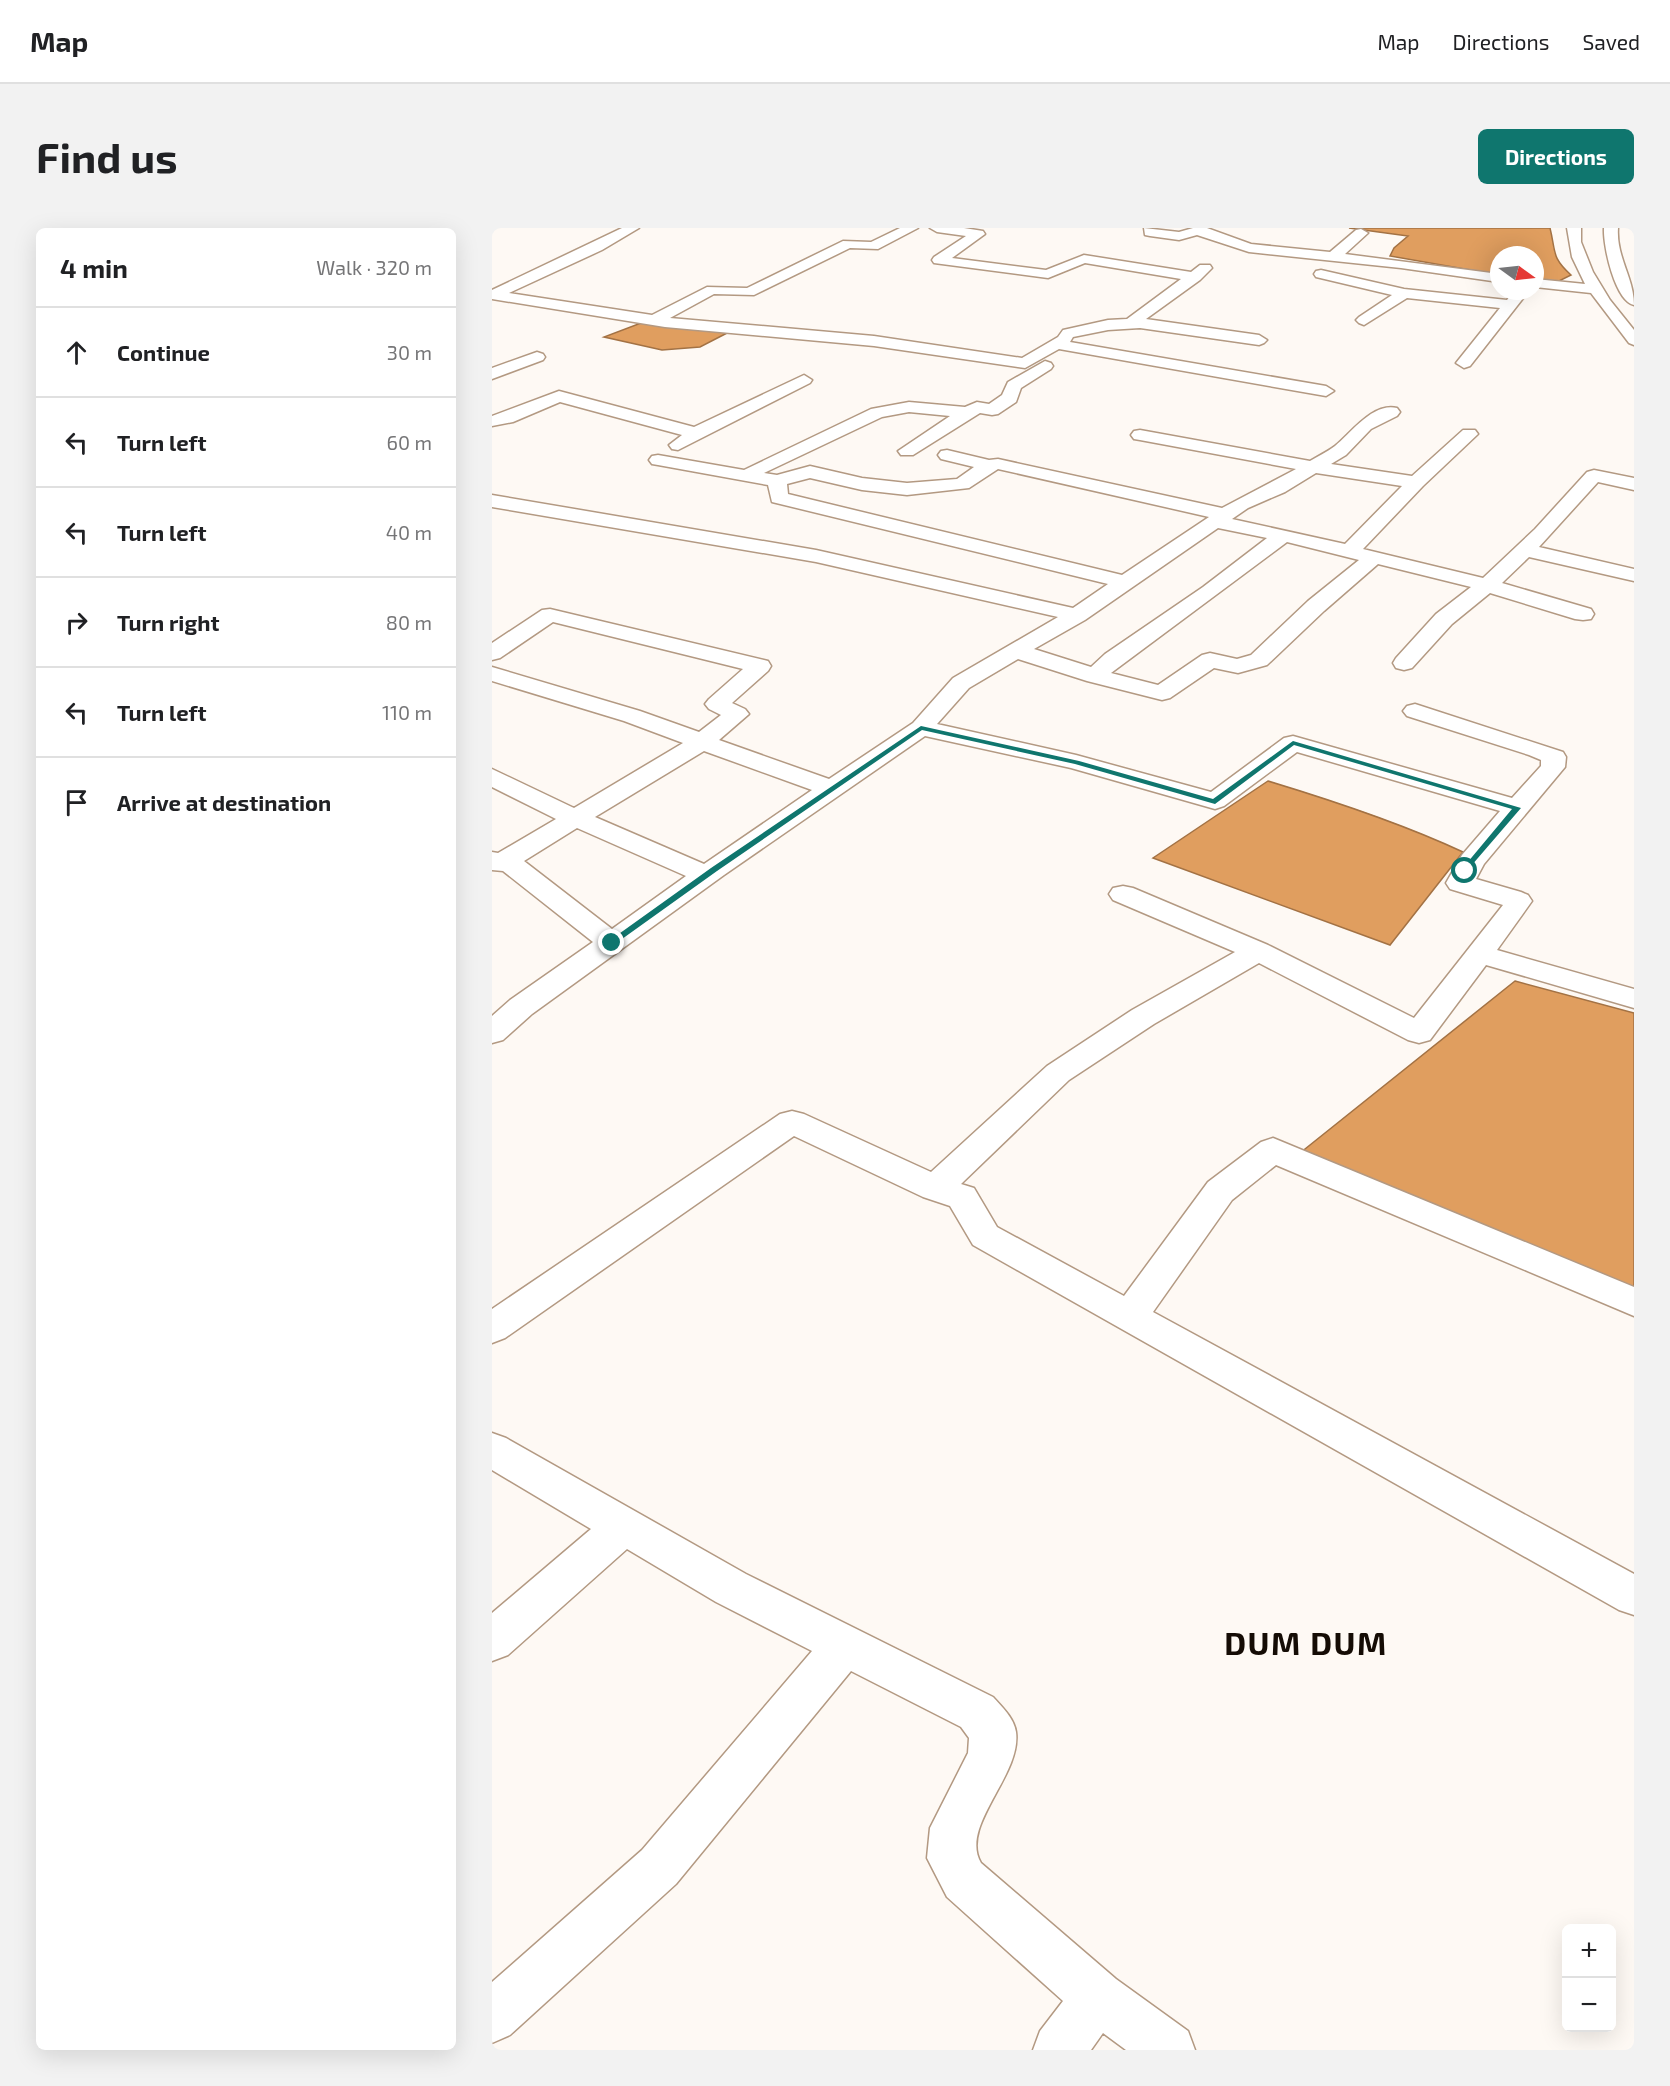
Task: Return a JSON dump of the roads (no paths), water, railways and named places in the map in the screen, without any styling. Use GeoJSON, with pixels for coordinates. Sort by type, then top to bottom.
{"type":"FeatureCollection","features":[{"type":"Feature","properties":{"kind":"main road"},"geometry":{"type":"LineString","coordinates":[[492,295],[597,247],[632,228]]}},
{"type":"Feature","properties":{"kind":"main road"},"geometry":{"type":"LineString","coordinates":[[656,320],[712,290],[748,292],[848,244],[873,246],[911,228]]}},
{"type":"Feature","properties":{"kind":"main road"},"geometry":{"type":"LineString","coordinates":[[937,228],[978,234],[939,260],[1048,274],[1084,259],[1194,277]]}},
{"type":"Feature","properties":{"kind":"main road"},"geometry":{"type":"LineString","coordinates":[[1151,228],[1150,232],[1179,236],[1201,231],[1237,244],[1490,276]]}},
{"type":"Feature","properties":{"kind":"main road"},"geometry":{"type":"LineString","coordinates":[[1574,228],[1574,246],[1580,262],[1634,340]]}},
{"type":"Feature","properties":{"kind":"main road"},"geometry":{"type":"LineString","coordinates":[[1611,228],[1609,239],[1617,266],[1634,301]]}},
{"type":"Feature","properties":{"kind":"main road"},"geometry":{"type":"LineString","coordinates":[[1132,323],[1209,265],[1200,255],[1201,231]]}},
{"type":"Feature","properties":{"kind":"main road"},"geometry":{"type":"LineString","coordinates":[[1237,244],[1253,233]]}},
{"type":"Feature","properties":{"kind":"main road"},"geometry":{"type":"LineString","coordinates":[[1333,257],[1361,233]]}},
{"type":"Feature","properties":{"kind":"main road"},"geometry":{"type":"LineString","coordinates":[[1281,266],[1404,293],[1510,305]]}},
{"type":"Feature","properties":{"kind":"main road"},"geometry":{"type":"LineString","coordinates":[[1455,299],[1475,274]]}},
{"type":"Feature","properties":{"kind":"main road"},"geometry":{"type":"LineString","coordinates":[[1544,285],[1597,289]]}},
{"type":"Feature","properties":{"kind":"main road"},"geometry":{"type":"LineString","coordinates":[[1364,320],[1404,293]]}},
{"type":"Feature","properties":{"kind":"main road"},"geometry":{"type":"LineString","coordinates":[[492,295],[656,320],[874,341],[1066,369]]}},
{"type":"Feature","properties":{"kind":"main road"},"geometry":{"type":"LineString","coordinates":[[1464,363],[1514,300]]}},
{"type":"Feature","properties":{"kind":"main road"},"geometry":{"type":"LineString","coordinates":[[1025,363],[1056,344],[1068,333],[1132,323],[1258,340]]}},
{"type":"Feature","properties":{"kind":"main road"},"geometry":{"type":"LineString","coordinates":[[1056,344],[1326,391]]}},
{"type":"Feature","properties":{"kind":"main road"},"geometry":{"type":"LineString","coordinates":[[492,374],[537,357]]}},
{"type":"Feature","properties":{"kind":"main road"},"geometry":{"type":"LineString","coordinates":[[907,451],[977,407],[992,410],[1010,398],[1014,386],[1045,366]]}},
{"type":"Feature","properties":{"kind":"main road"},"geometry":{"type":"LineString","coordinates":[[804,380],[696,432],[658,460],[777,481],[810,472],[862,484],[907,489],[962,484],[989,465]]}},
{"type":"Feature","properties":{"kind":"main road"},"geometry":{"type":"LineString","coordinates":[[492,421],[507,418],[559,396],[620,414],[696,432]]}},
{"type":"Feature","properties":{"kind":"main road"},"geometry":{"type":"LineString","coordinates":[[744,476],[877,413],[909,407],[970,413]]}},
{"type":"Feature","properties":{"kind":"main road"},"geometry":{"type":"LineString","coordinates":[[492,1034],[521,1007],[707,875],[921,728],[961,683],[1077,615],[1241,504],[1278,488],[1340,451],[1365,425],[1391,412]]}},
{"type":"Feature","properties":{"kind":"main road"},"geometry":{"type":"LineString","coordinates":[[1349,552],[1416,482],[1469,434]]}},
{"type":"Feature","properties":{"kind":"main road"},"geometry":{"type":"LineString","coordinates":[[1140,435],[1312,467],[1416,482]]}},
{"type":"Feature","properties":{"kind":"main road"},"geometry":{"type":"LineString","coordinates":[[947,456],[989,465],[1006,465],[1221,518],[1487,585],[1583,614]]}},
{"type":"Feature","properties":{"kind":"main road"},"geometry":{"type":"LineString","coordinates":[[1404,663],[1444,619],[1487,585],[1557,520],[1568,504],[1594,476],[1634,484]]}},
{"type":"Feature","properties":{"kind":"main road"},"geometry":{"type":"LineString","coordinates":[[777,481],[779,498],[1124,582]]}},
{"type":"Feature","properties":{"kind":"main road"},"geometry":{"type":"LineString","coordinates":[[492,492],[496,496],[492,500]]}},
{"type":"Feature","properties":{"kind":"main road"},"geometry":{"type":"LineString","coordinates":[[492,500],[816,556],[1077,615]]}},
{"type":"Feature","properties":{"kind":"main road"},"geometry":{"type":"LineString","coordinates":[[1095,676],[1113,659],[1210,591],[1283,535]]}},
{"type":"Feature","properties":{"kind":"main road"},"geometry":{"type":"LineString","coordinates":[[1526,550],[1634,575]]}},
{"type":"Feature","properties":{"kind":"main road"},"geometry":{"type":"LineString","coordinates":[[1014,651],[1095,676],[1162,693],[1210,660],[1238,666],[1259,660],[1316,606],[1375,557]]}},
{"type":"Feature","properties":{"kind":"main road"},"geometry":{"type":"LineString","coordinates":[[492,653],[550,615],[760,666],[717,704],[737,714],[701,742],[575,819],[499,860],[612,943]]}},
{"type":"Feature","properties":{"kind":"main road"},"geometry":{"type":"LineString","coordinates":[[492,674],[632,716],[832,789]]}},
{"type":"Feature","properties":{"kind":"main road"},"geometry":{"type":"LineString","coordinates":[[1123,894],[1258,951],[1419,1033],[1518,901],[1460,884],[1472,861],[1553,767],[1554,757],[1539,750],[1415,711]]}},
{"type":"Feature","properties":{"kind":"main road"},"geometry":{"type":"LineString","coordinates":[[921,728],[1076,762],[1215,801],[1293,743],[1517,808]]}},
{"type":"Feature","properties":{"kind":"main road"},"geometry":{"type":"LineString","coordinates":[[492,777],[575,819],[707,875]]}},
{"type":"Feature","properties":{"kind":"main road"},"geometry":{"type":"LineString","coordinates":[[936,1188],[1058,1073],[1143,1017],[1258,951]]}},
{"type":"Feature","properties":{"kind":"main road"},"geometry":{"type":"LineString","coordinates":[[1479,954],[1634,999]]}},
{"type":"Feature","properties":{"kind":"main road"},"geometry":{"type":"LineString","coordinates":[[492,1328],[792,1122],[936,1188],[962,1197],[985,1236],[1634,1596]]}},
{"type":"Feature","properties":{"kind":"main road"},"geometry":{"type":"LineString","coordinates":[[1130,1317],[1220,1191],[1273,1150],[1634,1302]]}},
{"type":"Feature","properties":{"kind":"main road"},"geometry":{"type":"LineString","coordinates":[[492,1450],[731,1588],[977,1712],[993,1731],[991,1757],[954,1828],[951,1858],[964,1880],[1098,1997],[1169,2050]]}},
{"type":"Feature","properties":{"kind":"main road"},"geometry":{"type":"LineString","coordinates":[[492,1641],[623,1527]]}},
{"type":"Feature","properties":{"kind":"main road"},"geometry":{"type":"LineString","coordinates":[[492,2017],[659,1867],[844,1645]]}},
{"type":"Feature","properties":{"kind":"main road"},"geometry":{"type":"LineString","coordinates":[[1059,2050],[1098,1997]]}},
{"type":"Feature","properties":{"kind":"district","name":"DUM DUM"},"geometry":{"type":"Point","coordinates":[1306,1642]}}]}
